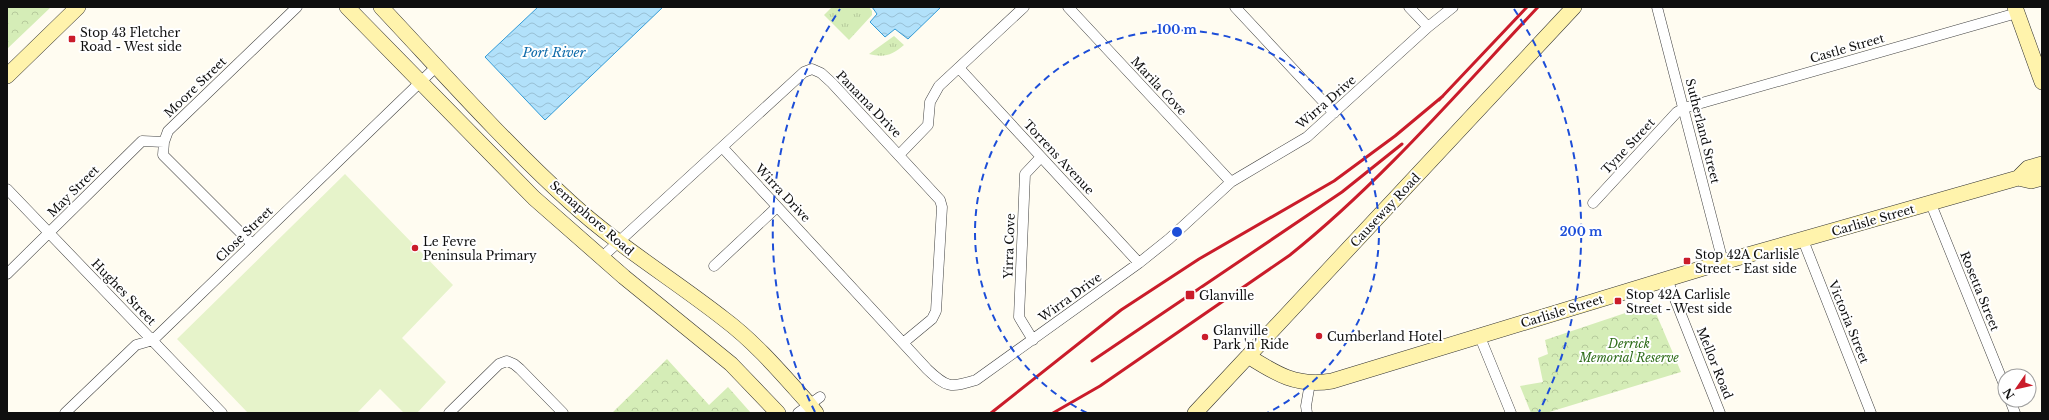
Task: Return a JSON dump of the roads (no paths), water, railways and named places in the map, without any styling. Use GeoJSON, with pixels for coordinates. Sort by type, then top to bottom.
{"type":"FeatureCollection","features":[{"type":"Feature","properties":{"kind":"main road"},"geometry":{"type":"LineString","coordinates":[[7,76],[78,7]]}},
{"type":"Feature","properties":{"kind":"main road","name":"Semaphore Road"},"geometry":{"type":"LineString","coordinates":[[347,7],[534,198],[601,258],[740,372],[778,413]]}},
{"type":"Feature","properties":{"kind":"main road","name":"Semaphore Road"},"geometry":{"type":"LineString","coordinates":[[381,7],[477,110],[570,203],[617,242],[724,319],[761,352],[811,407]]}},
{"type":"Feature","properties":{"kind":"main road","name":"Causeway Road"},"geometry":{"type":"LineString","coordinates":[[1195,413],[1574,7]]}},
{"type":"Feature","properties":{"kind":"main road"},"geometry":{"type":"LineString","coordinates":[[2015,9],[2042,82]]}},
{"type":"Feature","properties":{"kind":"main road","name":"Carlisle Street"},"geometry":{"type":"LineString","coordinates":[[1248,356],[1291,380],[1310,383],[1332,381],[1723,262],[2018,178],[2028,168],[2042,164]]}},
{"type":"Feature","properties":{"kind":"main road","name":"Carlisle Street"},"geometry":{"type":"LineString","coordinates":[[2018,178],[2031,182],[2042,178]]}},
{"type":"Feature","properties":{"kind":"street","name":"Moore Street"},"geometry":{"type":"LineString","coordinates":[[164,142],[168,131],[296,7]]}},
{"type":"Feature","properties":{"kind":"street"},"geometry":{"type":"LineString","coordinates":[[899,155],[928,125],[930,102],[939,86],[1024,7]]}},
{"type":"Feature","properties":{"kind":"street","name":"Marila Cove"},"geometry":{"type":"LineString","coordinates":[[1068,7],[1231,182]]}},
{"type":"Feature","properties":{"kind":"street"},"geometry":{"type":"LineString","coordinates":[[1235,7],[1334,113]]}},
{"type":"Feature","properties":{"kind":"street"},"geometry":{"type":"LineString","coordinates":[[1409,7],[1428,27]]}},
{"type":"Feature","properties":{"kind":"street","name":"Wirra Drive"},"geometry":{"type":"LineString","coordinates":[[723,148],[940,382],[955,387],[976,380],[1139,263],[1169,239],[1231,182],[1307,137],[1428,27],[1453,7]]}},
{"type":"Feature","properties":{"kind":"street","name":"Sutherland Street"},"geometry":{"type":"LineString","coordinates":[[1657,7],[1723,262]]}},
{"type":"Feature","properties":{"kind":"street","name":"Castle Street"},"geometry":{"type":"LineString","coordinates":[[1684,108],[2015,9]]}},
{"type":"Feature","properties":{"kind":"street","name":"Close Street"},"geometry":{"type":"LineString","coordinates":[[65,413],[136,344],[153,340],[437,66]]}},
{"type":"Feature","properties":{"kind":"street","name":"Torrens Avenue"},"geometry":{"type":"LineString","coordinates":[[959,68],[1139,263]]}},
{"type":"Feature","properties":{"kind":"street","name":"Panama Drive"},"geometry":{"type":"LineString","coordinates":[[601,258],[723,148],[804,72],[812,69],[821,73],[832,83],[940,200],[942,207],[936,311],[932,319],[903,343]]}},
{"type":"Feature","properties":{"kind":"street","name":"Tyne Street"},"geometry":{"type":"LineString","coordinates":[[1592,203],[1677,112],[1684,108]]}},
{"type":"Feature","properties":{"kind":"street","name":"May Street"},"geometry":{"type":"LineString","coordinates":[[7,274],[142,141],[164,142]]}},
{"type":"Feature","properties":{"kind":"street"},"geometry":{"type":"LineString","coordinates":[[164,142],[164,155],[252,244]]}},
{"type":"Feature","properties":{"kind":"street","name":"Yirra Cove"},"geometry":{"type":"LineString","coordinates":[[1033,340],[1019,317],[1025,174],[1042,157]]}},
{"type":"Feature","properties":{"kind":"street","name":"Hughes Street"},"geometry":{"type":"LineString","coordinates":[[7,189],[50,232],[222,413]]}},
{"type":"Feature","properties":{"kind":"street","name":"Rosetta Street"},"geometry":{"type":"LineString","coordinates":[[1931,204],[1997,368]]}},
{"type":"Feature","properties":{"kind":"street"},"geometry":{"type":"LineString","coordinates":[[714,266],[777,207]]}},
{"type":"Feature","properties":{"kind":"street","name":"Victoria Street"},"geometry":{"type":"LineString","coordinates":[[1802,240],[1871,413]]}},
{"type":"Feature","properties":{"kind":"street","name":"Mellor Road"},"geometry":{"type":"LineString","coordinates":[[1667,279],[1720,413]]}},
{"type":"Feature","properties":{"kind":"street"},"geometry":{"type":"LineString","coordinates":[[1480,337],[1511,413]]}},
{"type":"Feature","properties":{"kind":"street"},"geometry":{"type":"LineString","coordinates":[[448,413],[499,364],[507,361],[517,366],[563,413]]}},
{"type":"Feature","properties":{"kind":"street"},"geometry":{"type":"LineString","coordinates":[[1307,413],[1306,406],[1310,383]]}},
{"type":"Feature","properties":{"kind":"water","name":"Port River"},"geometry":{"type":"Polygon","coordinates":[[[538,7],[663,7],[545,120],[485,57],[538,7]]]}},
{"type":"Feature","properties":{"kind":"water"},"geometry":{"type":"Polygon","coordinates":[[[872,7],[941,7],[908,39],[895,29],[885,37],[870,22],[877,14],[872,7]]]}},
{"type":"Feature","properties":{"kind":"railway"},"geometry":{"type":"LineString","coordinates":[[1439,100],[1527,7]]}},
{"type":"Feature","properties":{"kind":"railway"},"geometry":{"type":"LineString","coordinates":[[1053,413],[1100,386],[1290,255],[1324,227],[1418,136],[1538,7]]}},
{"type":"Feature","properties":{"kind":"railway"},"geometry":{"type":"LineString","coordinates":[[991,413],[1121,310],[1199,259],[1334,181],[1395,136],[1443,96]]}},
{"type":"Feature","properties":{"kind":"railway"},"geometry":{"type":"LineString","coordinates":[[1092,361],[1342,192],[1402,144]]}},
{"type":"Feature","properties":{"kind":"place","name":"Stop 43 Fletcher Road - West side"},"geometry":{"type":"Point","coordinates":[72,39]}},
{"type":"Feature","properties":{"kind":"place","name":"Le Fevre Peninsula Primary"},"geometry":{"type":"Point","coordinates":[415,248]}},
{"type":"Feature","properties":{"kind":"place","name":"Stop 42A Carlisle Street - East side"},"geometry":{"type":"Point","coordinates":[1687,261]}},
{"type":"Feature","properties":{"kind":"place","name":"Glanville"},"geometry":{"type":"Point","coordinates":[1190,295]}},
{"type":"Feature","properties":{"kind":"place","name":"Stop 42A Carlisle Street - West side"},"geometry":{"type":"Point","coordinates":[1618,301]}},
{"type":"Feature","properties":{"kind":"place","name":"Cumberland Hotel"},"geometry":{"type":"Point","coordinates":[1319,336]}},
{"type":"Feature","properties":{"kind":"place","name":"Glanville Park 'n' Ride"},"geometry":{"type":"Point","coordinates":[1205,337]}},
{"type":"Feature","properties":{"kind":"park label","name":"Derrick Memorial Reserve"},"geometry":{"type":"Point","coordinates":[1629,350]}}]}
